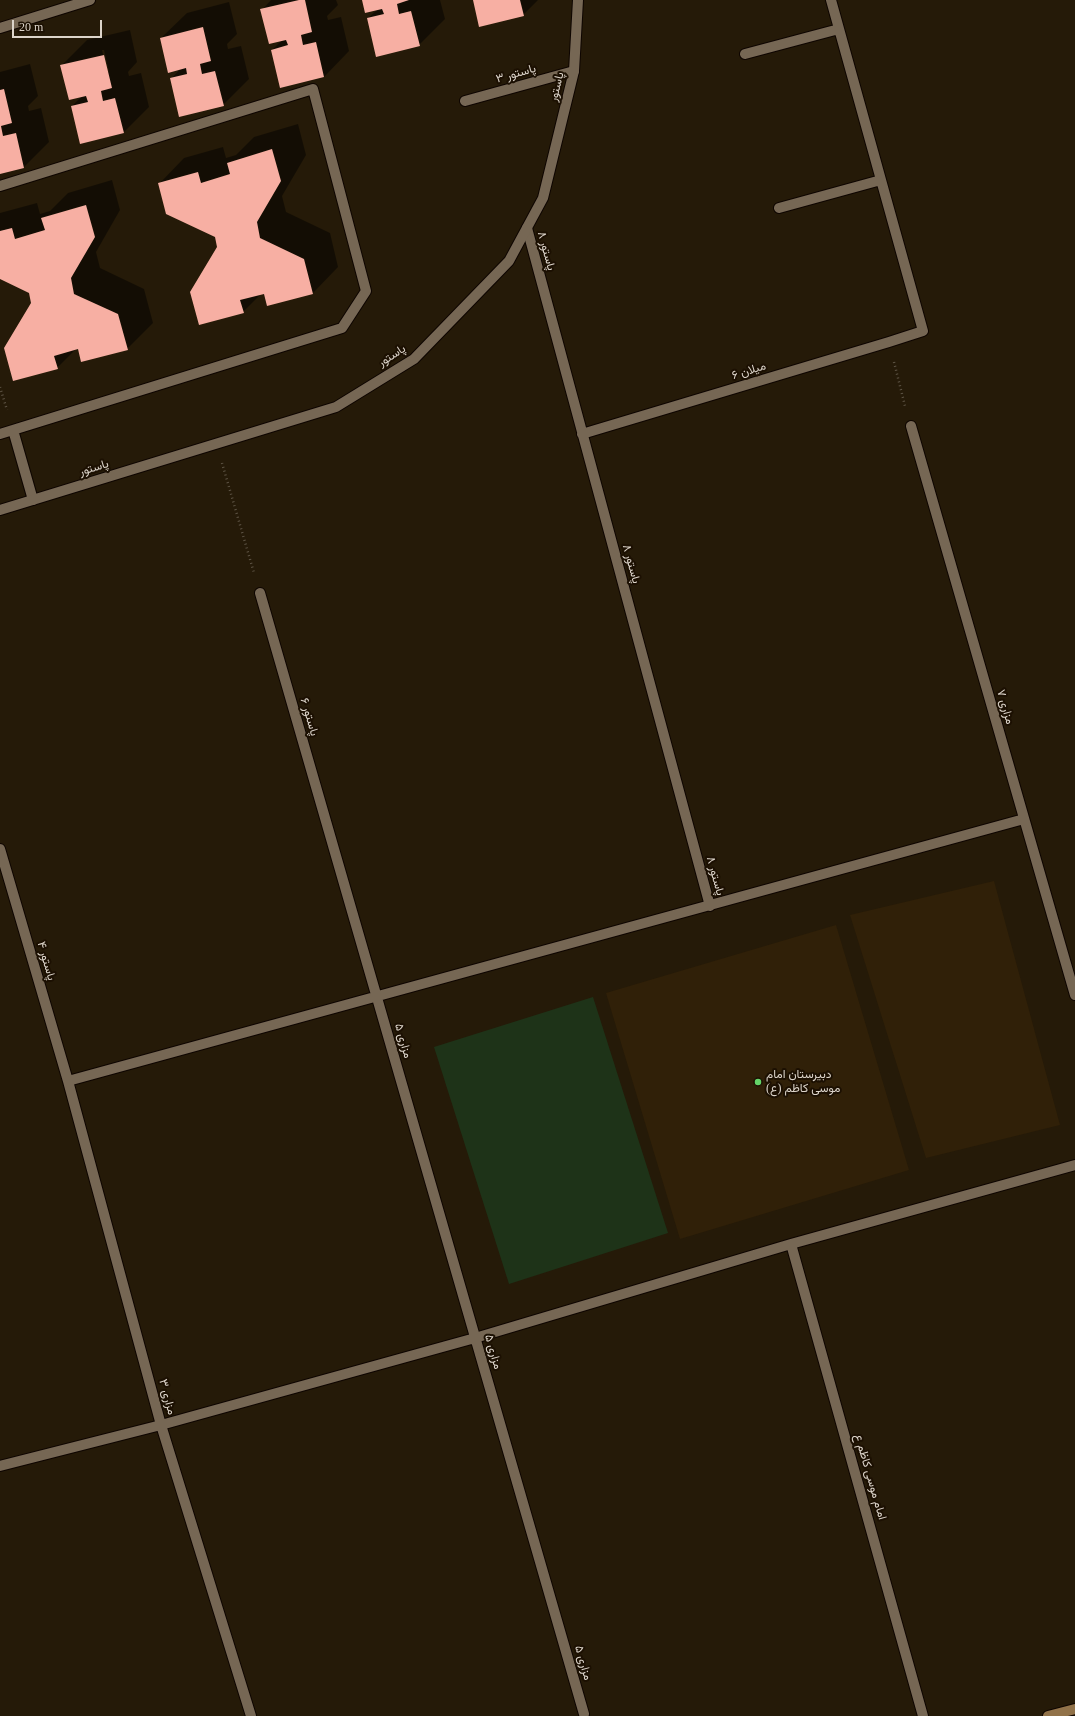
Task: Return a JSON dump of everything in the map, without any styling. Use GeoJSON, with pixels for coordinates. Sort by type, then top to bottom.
{"type":"FeatureCollection","features":[{"type":"Feature","properties":{"kind":"main road"},"geometry":{"type":"LineString","coordinates":[[1048,1716],[1075,1709]]}},
{"type":"Feature","properties":{"kind":"street"},"geometry":{"type":"LineString","coordinates":[[0,28],[90,0]]}},
{"type":"Feature","properties":{"kind":"street","name":"پاستور"},"geometry":{"type":"LineString","coordinates":[[0,510],[336,407],[414,359],[509,261],[543,198],[574,71],[578,0]]}},
{"type":"Feature","properties":{"kind":"street"},"geometry":{"type":"LineString","coordinates":[[779,208],[881,180],[831,0]]}},
{"type":"Feature","properties":{"kind":"street"},"geometry":{"type":"LineString","coordinates":[[745,54],[839,30]]}},
{"type":"Feature","properties":{"kind":"street","name":"پاستور ۳"},"geometry":{"type":"LineString","coordinates":[[465,101],[574,71]]}},
{"type":"Feature","properties":{"kind":"street"},"geometry":{"type":"LineString","coordinates":[[0,186],[313,89],[366,291],[342,328],[0,434]]}},
{"type":"Feature","properties":{"kind":"street","name":"میلان ۶"},"geometry":{"type":"LineString","coordinates":[[582,434],[923,331],[881,180]]}},
{"type":"Feature","properties":{"kind":"street","name":"پاستور ۸"},"geometry":{"type":"LineString","coordinates":[[527,228],[710,906]]}},
{"type":"Feature","properties":{"kind":"street","name":"مزاری ۷"},"geometry":{"type":"LineString","coordinates":[[910,426],[1075,995]]}},
{"type":"Feature","properties":{"kind":"street"},"geometry":{"type":"LineString","coordinates":[[13,430],[33,500]]}},
{"type":"Feature","properties":{"kind":"street","name":"پاستور ۶"},"geometry":{"type":"LineString","coordinates":[[260,593],[377,997]]}},
{"type":"Feature","properties":{"kind":"street"},"geometry":{"type":"LineString","coordinates":[[68,1081],[1024,819]]}},
{"type":"Feature","properties":{"kind":"street","name":"پاستور ۴"},"geometry":{"type":"LineString","coordinates":[[0,848],[68,1081]]}},
{"type":"Feature","properties":{"kind":"street","name":"مزاری ۵"},"geometry":{"type":"LineString","coordinates":[[377,997],[584,1714]]}},
{"type":"Feature","properties":{"kind":"street","name":"مزاری ۳"},"geometry":{"type":"LineString","coordinates":[[68,1081],[161,1425],[251,1716]]}},
{"type":"Feature","properties":{"kind":"street"},"geometry":{"type":"LineString","coordinates":[[0,1466],[161,1425],[475,1338],[791,1244],[1075,1165]]}},
{"type":"Feature","properties":{"kind":"street","name":"امام موسی کاظم ع"},"geometry":{"type":"LineString","coordinates":[[791,1244],[923,1716]]}},
{"type":"Feature","properties":{"kind":"path"},"geometry":{"type":"LineString","coordinates":[[889,342],[910,426]]}},
{"type":"Feature","properties":{"kind":"path"},"geometry":{"type":"LineString","coordinates":[[216,444],[260,593]]}},
{"type":"Feature","properties":{"kind":"shaded area"},"geometry":{"type":"Polygon","coordinates":[[[994,881],[1060,1125],[926,1158],[850,915],[994,881]]]}},
{"type":"Feature","properties":{"kind":"shaded area","name":"دبیرستان امام موسی کاظم (ع)"},"geometry":{"type":"Polygon","coordinates":[[[836,925],[909,1170],[680,1239],[606,993],[836,925]]]}},
{"type":"Feature","properties":{"kind":"green space"},"geometry":{"type":"Polygon","coordinates":[[[593,997],[668,1233],[509,1284],[434,1047],[593,997]]]}},
{"type":"Feature","properties":{"kind":"building"},"geometry":{"type":"Polygon","coordinates":[[[305,0],[312,32],[301,35],[303,45],[316,42],[324,77],[280,88],[271,50],[288,45],[286,40],[269,44],[260,9],[305,0]]]}},
{"type":"Feature","properties":{"kind":"building"},"geometry":{"type":"Polygon","coordinates":[[[362,0],[409,0],[397,4],[399,14],[411,11],[420,46],[376,57],[367,18],[384,14],[382,9],[365,13],[362,0]]]}},
{"type":"Feature","properties":{"kind":"building"},"geometry":{"type":"Polygon","coordinates":[[[473,0],[520,0],[524,16],[479,27],[473,0]]]}},
{"type":"Feature","properties":{"kind":"building"},"geometry":{"type":"Polygon","coordinates":[[[203,27],[211,61],[200,64],[202,74],[215,71],[224,106],[179,117],[170,78],[187,74],[186,68],[168,73],[160,38],[203,27]]]}},
{"type":"Feature","properties":{"kind":"building"},"geometry":{"type":"Polygon","coordinates":[[[104,55],[112,88],[101,91],[103,101],[115,98],[124,133],[80,144],[71,106],[88,102],[86,96],[69,100],[60,65],[104,55]]]}},
{"type":"Feature","properties":{"kind":"building"},"geometry":{"type":"Polygon","coordinates":[[[4,89],[12,123],[1,126],[3,136],[16,133],[24,168],[0,174],[0,90],[4,89]]]}},
{"type":"Feature","properties":{"kind":"building"},"geometry":{"type":"Polygon","coordinates":[[[272,149],[281,181],[257,222],[260,238],[304,259],[313,294],[267,306],[264,294],[240,300],[244,313],[199,325],[190,292],[217,247],[215,237],[166,214],[158,183],[198,172],[201,183],[230,174],[227,163],[272,149]]]}},
{"type":"Feature","properties":{"kind":"building"},"geometry":{"type":"Polygon","coordinates":[[[86,205],[95,237],[71,278],[74,294],[118,314],[128,350],[81,362],[78,349],[54,356],[58,369],[13,381],[4,348],[31,303],[29,293],[0,279],[0,231],[12,228],[15,239],[45,230],[41,218],[86,205]]]}},
{"type":"Feature","properties":{"kind":"place","name":"دبیرستان امام موسی کاظم (ع)"},"geometry":{"type":"Point","coordinates":[758,1082]}}]}
